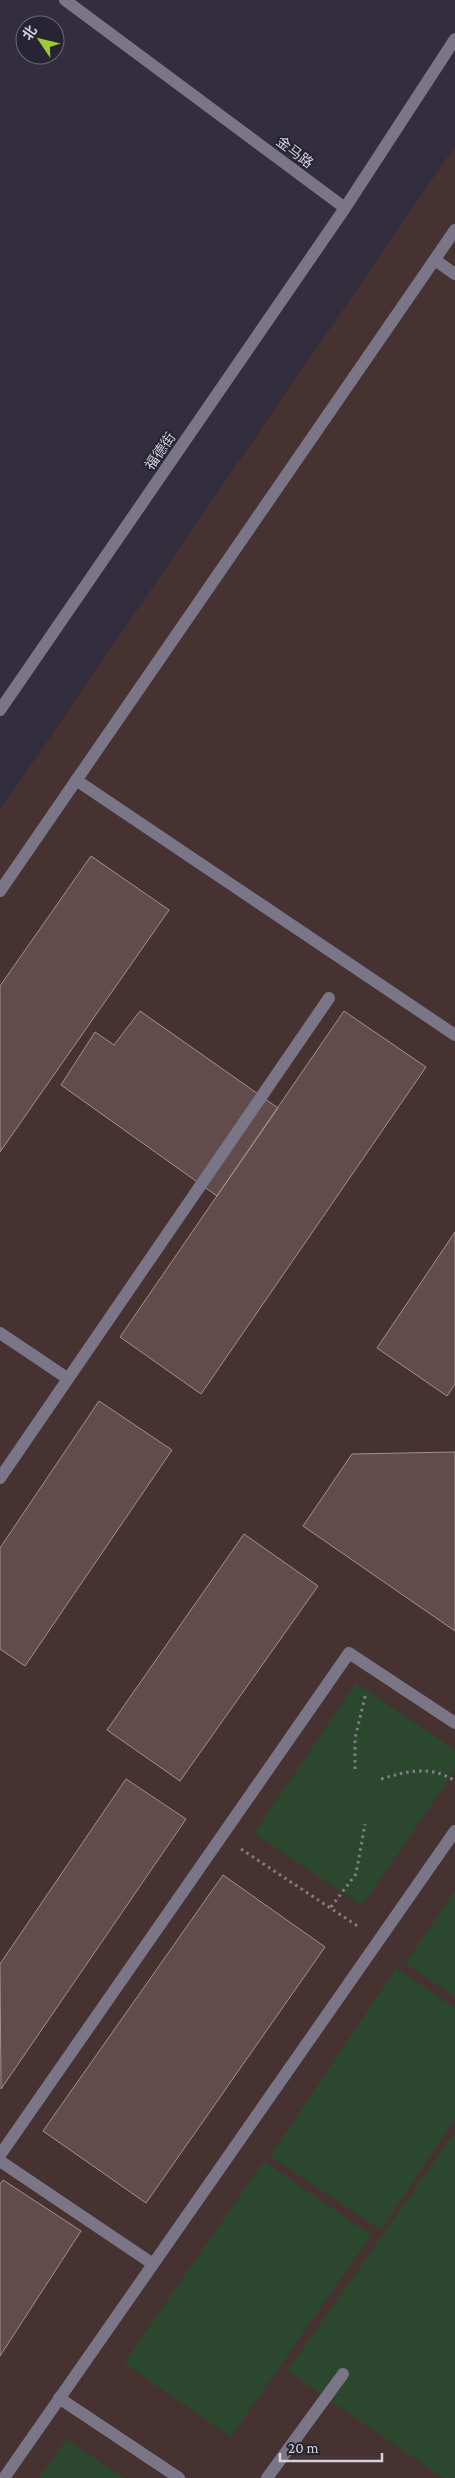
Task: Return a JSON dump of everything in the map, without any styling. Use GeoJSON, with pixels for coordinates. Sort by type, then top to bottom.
{"type":"FeatureCollection","features":[{"type":"Feature","properties":{"kind":"street","name":"金马路"},"geometry":{"type":"LineString","coordinates":[[65,0],[345,208]]}},
{"type":"Feature","properties":{"kind":"street"},"geometry":{"type":"LineString","coordinates":[[345,208],[455,39]]}},
{"type":"Feature","properties":{"kind":"street","name":"福德街"},"geometry":{"type":"LineString","coordinates":[[0,710],[345,208]]}},
{"type":"Feature","properties":{"kind":"street"},"geometry":{"type":"LineString","coordinates":[[0,891],[455,230]]}},
{"type":"Feature","properties":{"kind":"street"},"geometry":{"type":"LineString","coordinates":[[435,260],[455,274]]}},
{"type":"Feature","properties":{"kind":"street"},"geometry":{"type":"LineString","coordinates":[[76,780],[455,1035]]}},
{"type":"Feature","properties":{"kind":"street"},"geometry":{"type":"LineString","coordinates":[[0,1478],[329,998]]}},
{"type":"Feature","properties":{"kind":"street"},"geometry":{"type":"LineString","coordinates":[[0,1333],[67,1378]]}},
{"type":"Feature","properties":{"kind":"street"},"geometry":{"type":"LineString","coordinates":[[0,2155],[349,1653],[455,1724]]}},
{"type":"Feature","properties":{"kind":"street"},"geometry":{"type":"LineString","coordinates":[[4,2478],[455,1832]]}},
{"type":"Feature","properties":{"kind":"street"},"geometry":{"type":"LineString","coordinates":[[0,2161],[153,2264]]}},
{"type":"Feature","properties":{"kind":"street"},"geometry":{"type":"LineString","coordinates":[[266,2478],[342,2374]]}},
{"type":"Feature","properties":{"kind":"street"},"geometry":{"type":"LineString","coordinates":[[59,2398],[179,2478]]}},
{"type":"Feature","properties":{"kind":"path"},"geometry":{"type":"LineString","coordinates":[[355,1769],[355,1738],[372,1668]]}},
{"type":"Feature","properties":{"kind":"path"},"geometry":{"type":"LineString","coordinates":[[380,1779],[414,1770],[442,1772],[455,1781]]}},
{"type":"Feature","properties":{"kind":"path"},"geometry":{"type":"LineString","coordinates":[[331,1907],[356,1874],[365,1824]]}},
{"type":"Feature","properties":{"kind":"path"},"geometry":{"type":"LineString","coordinates":[[221,1837],[331,1907],[379,1941]]}},
{"type":"Feature","properties":{"kind":"shaded area"},"geometry":{"type":"Polygon","coordinates":[[[455,146],[455,2478],[0,2478],[0,810],[455,146]]]}},
{"type":"Feature","properties":{"kind":"green space"},"geometry":{"type":"Polygon","coordinates":[[[356,1683],[455,1750],[455,1770],[362,1906],[254,1833],[356,1683]]]}},
{"type":"Feature","properties":{"kind":"green space"},"geometry":{"type":"Polygon","coordinates":[[[455,1891],[455,1997],[405,1963],[455,1891]]]}},
{"type":"Feature","properties":{"kind":"green space"},"geometry":{"type":"Polygon","coordinates":[[[396,1968],[455,2008],[455,2119],[381,2230],[270,2156],[396,1968]]]}},
{"type":"Feature","properties":{"kind":"green space"},"geometry":{"type":"Polygon","coordinates":[[[455,2132],[455,2478],[443,2478],[287,2371],[455,2132]]]}},
{"type":"Feature","properties":{"kind":"green space"},"geometry":{"type":"Polygon","coordinates":[[[264,2161],[371,2235],[231,2437],[124,2363],[264,2161]]]}},
{"type":"Feature","properties":{"kind":"green space"},"geometry":{"type":"Polygon","coordinates":[[[66,2439],[124,2478],[39,2478],[66,2439]]]}},
{"type":"Feature","properties":{"kind":"building"},"geometry":{"type":"Polygon","coordinates":[[[91,856],[169,910],[0,1152],[0,986],[91,856]]]}},
{"type":"Feature","properties":{"kind":"building"},"geometry":{"type":"Polygon","coordinates":[[[140,1011],[278,1108],[217,1196],[61,1085],[95,1032],[114,1045],[140,1011]]]}},
{"type":"Feature","properties":{"kind":"building"},"geometry":{"type":"Polygon","coordinates":[[[344,1011],[426,1067],[201,1394],[120,1337],[344,1011]]]}},
{"type":"Feature","properties":{"kind":"building"},"geometry":{"type":"Polygon","coordinates":[[[455,1232],[455,1384],[447,1396],[377,1348],[455,1232]]]}},
{"type":"Feature","properties":{"kind":"building"},"geometry":{"type":"Polygon","coordinates":[[[99,1401],[172,1450],[25,1666],[0,1649],[0,1548],[99,1401]]]}},
{"type":"Feature","properties":{"kind":"building"},"geometry":{"type":"Polygon","coordinates":[[[455,1452],[455,1631],[303,1526],[352,1454],[455,1452]]]}},
{"type":"Feature","properties":{"kind":"building"},"geometry":{"type":"Polygon","coordinates":[[[244,1534],[318,1586],[180,1781],[107,1730],[244,1534]]]}},
{"type":"Feature","properties":{"kind":"building"},"geometry":{"type":"Polygon","coordinates":[[[126,1779],[186,1819],[1,2089],[0,1964],[126,1779]]]}},
{"type":"Feature","properties":{"kind":"building"},"geometry":{"type":"Polygon","coordinates":[[[223,1875],[325,1947],[146,2203],[43,2131],[223,1875]]]}},
{"type":"Feature","properties":{"kind":"building"},"geometry":{"type":"Polygon","coordinates":[[[3,2180],[81,2231],[0,2356],[0,2184],[3,2180]]]}}]}
